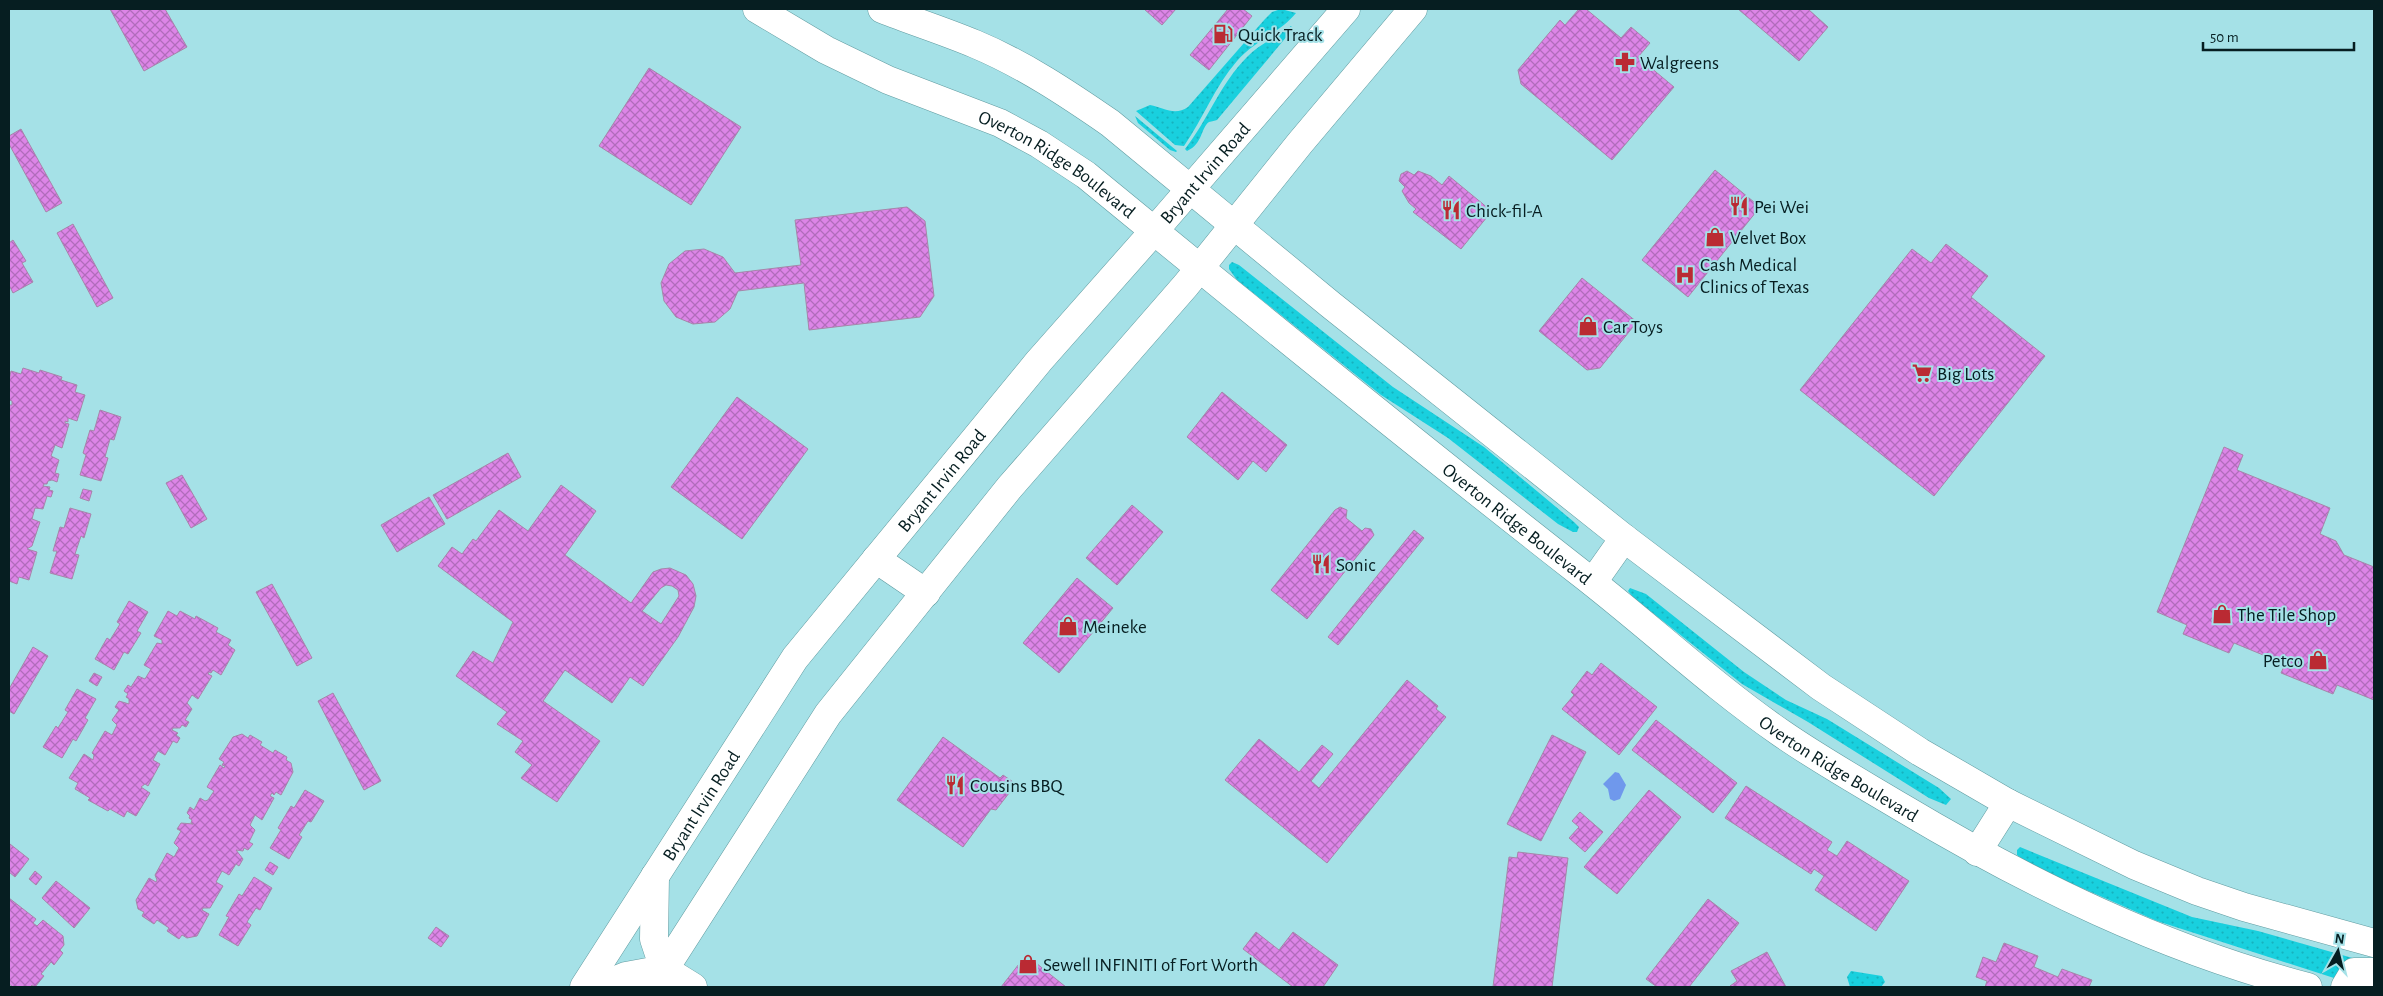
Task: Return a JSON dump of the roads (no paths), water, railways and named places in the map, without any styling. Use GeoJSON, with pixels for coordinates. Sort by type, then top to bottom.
{"type":"FeatureCollection","features":[{"type":"Feature","properties":{"kind":"street"},"geometry":{"type":"LineString","coordinates":[[882,9],[976,45],[1055,87],[1110,123],[1234,226],[1624,538],[1822,687],[1920,752],[2008,803],[2134,865],[2197,892],[2307,926],[2374,943]]}},
{"type":"Feature","properties":{"kind":"street","name":"Bryant Irvin Road"},"geometry":{"type":"LineString","coordinates":[[584,987],[795,658],[1039,361],[1346,9]]}},
{"type":"Feature","properties":{"kind":"street"},"geometry":{"type":"LineString","coordinates":[[658,978],[828,714],[1009,488],[1199,269],[1300,143],[1413,9]]}},
{"type":"Feature","properties":{"kind":"street","name":"Overton Ridge Boulevard"},"geometry":{"type":"LineString","coordinates":[[768,12],[826,50],[888,80],[1000,124],[1039,144],[1086,175],[1384,419],[1593,582],[1672,649],[1780,732],[1826,762],[1977,852],[2090,910],[2191,950],[2274,978],[2308,987]]}},
{"type":"Feature","properties":{"kind":"street"},"geometry":{"type":"LineString","coordinates":[[1593,582],[1624,538]]}},
{"type":"Feature","properties":{"kind":"street"},"geometry":{"type":"LineString","coordinates":[[876,559],[926,593]]}},
{"type":"Feature","properties":{"kind":"street"},"geometry":{"type":"LineString","coordinates":[[1977,852],[2008,803]]}},
{"type":"Feature","properties":{"kind":"street"},"geometry":{"type":"LineString","coordinates":[[655,875],[654,939],[658,978]]}},
{"type":"Feature","properties":{"kind":"street"},"geometry":{"type":"LineString","coordinates":[[2345,987],[2354,972],[2374,972]]}},
{"type":"Feature","properties":{"kind":"street"},"geometry":{"type":"LineString","coordinates":[[599,987],[626,976],[658,978],[693,987]]}},
{"type":"Feature","properties":{"kind":"place","name":"Quick Track"},"geometry":{"type":"Point","coordinates":[1223,34]}},
{"type":"Feature","properties":{"kind":"place","name":"Walgreens"},"geometry":{"type":"Point","coordinates":[1625,62]}},
{"type":"Feature","properties":{"kind":"place","name":"Pei Wei"},"geometry":{"type":"Point","coordinates":[1739,206]}},
{"type":"Feature","properties":{"kind":"place","name":"Chick-fil-A"},"geometry":{"type":"Point","coordinates":[1451,210]}},
{"type":"Feature","properties":{"kind":"place","name":"Velvet Box"},"geometry":{"type":"Point","coordinates":[1715,237]}},
{"type":"Feature","properties":{"kind":"place","name":"Cash Medical Clinics of Texas"},"geometry":{"type":"Point","coordinates":[1685,275]}},
{"type":"Feature","properties":{"kind":"place","name":"Car Toys"},"geometry":{"type":"Point","coordinates":[1588,326]}},
{"type":"Feature","properties":{"kind":"place","name":"Big Lots"},"geometry":{"type":"Point","coordinates":[1922,373]}},
{"type":"Feature","properties":{"kind":"place","name":"Sonic"},"geometry":{"type":"Point","coordinates":[1321,564]}},
{"type":"Feature","properties":{"kind":"place","name":"The Tile Shop"},"geometry":{"type":"Point","coordinates":[2222,614]}},
{"type":"Feature","properties":{"kind":"place","name":"Meineke"},"geometry":{"type":"Point","coordinates":[1068,626]}},
{"type":"Feature","properties":{"kind":"place","name":"Petco"},"geometry":{"type":"Point","coordinates":[2318,660]}},
{"type":"Feature","properties":{"kind":"place","name":"Cousins BBQ"},"geometry":{"type":"Point","coordinates":[955,785]}},
{"type":"Feature","properties":{"kind":"place","name":"Sewell INFINITI of Fort Worth"},"geometry":{"type":"Point","coordinates":[1028,964]}}]}
